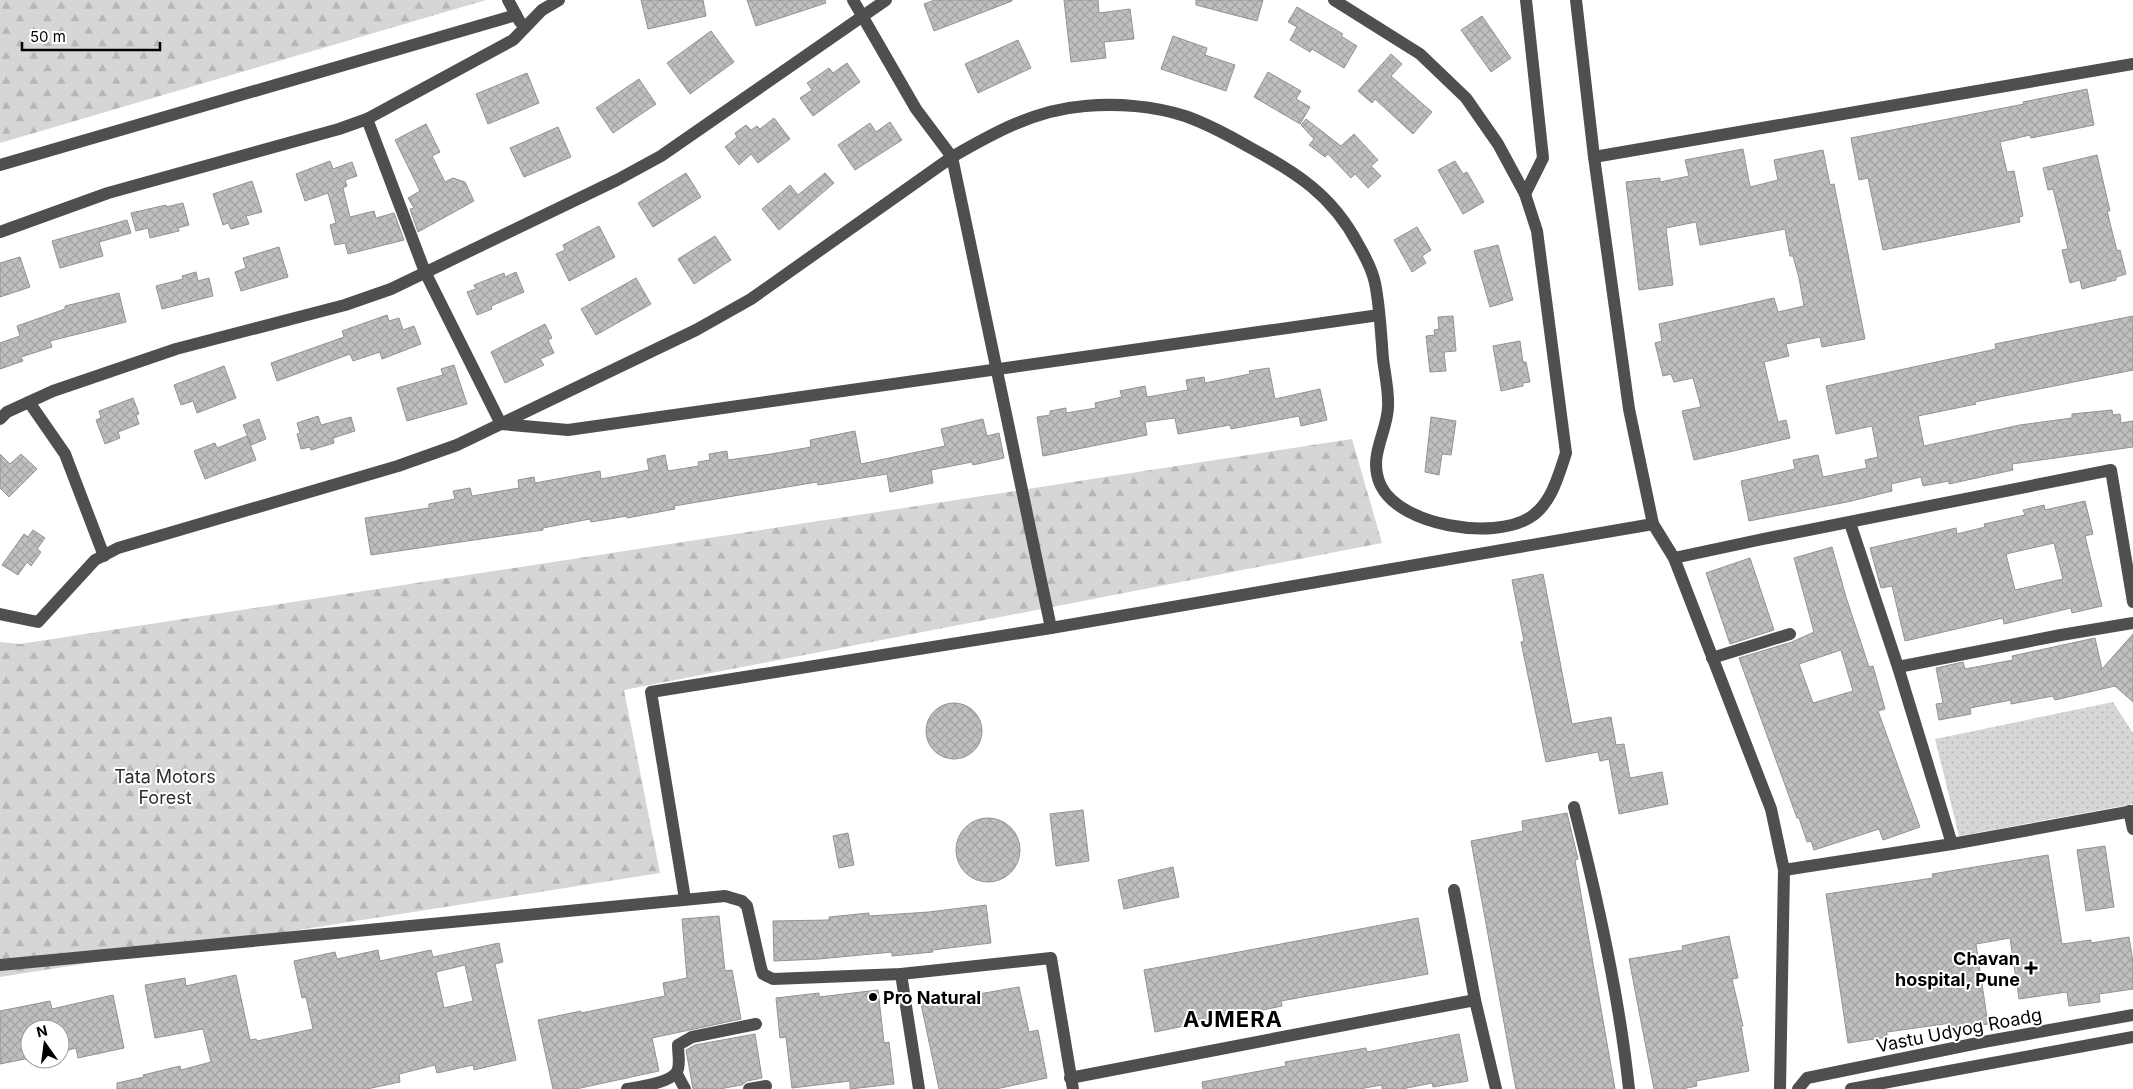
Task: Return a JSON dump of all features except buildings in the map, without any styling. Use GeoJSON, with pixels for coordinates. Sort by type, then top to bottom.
{"type":"FeatureCollection","features":[{"type":"Feature","properties":{"kind":"street"},"geometry":{"type":"LineString","coordinates":[[508,0],[524,29]]}},
{"type":"Feature","properties":{"kind":"street"},"geometry":{"type":"LineString","coordinates":[[0,232],[108,193],[340,129],[366,119],[513,40],[542,10],[559,0]]}},
{"type":"Feature","properties":{"kind":"street"},"geometry":{"type":"LineString","coordinates":[[853,0],[916,109],[952,157],[1051,628]]}},
{"type":"Feature","properties":{"kind":"street"},"geometry":{"type":"LineString","coordinates":[[2,415],[53,391],[176,349],[345,306],[391,289],[617,180],[661,156],[886,0]]}},
{"type":"Feature","properties":{"kind":"street"},"geometry":{"type":"LineString","coordinates":[[0,614],[38,622],[95,560],[118,548],[398,466],[457,445],[696,330],[751,299],[952,157],[1008,125],[1033,116],[1085,106],[1120,105],[1152,109],[1192,119],[1210,126],[1286,168],[1313,186],[1335,208],[1352,232],[1368,262],[1375,283],[1388,408],[1376,460],[1380,485],[1392,503],[1414,516],[1443,524],[1463,527],[1508,526],[1528,519],[1544,505],[1557,480],[1566,454],[1537,230],[1525,194],[1498,144],[1466,98],[1420,54],[1334,0]]}},
{"type":"Feature","properties":{"kind":"street"},"geometry":{"type":"LineString","coordinates":[[1525,194],[1543,158],[1526,0]]}},
{"type":"Feature","properties":{"kind":"street"},"geometry":{"type":"LineString","coordinates":[[1576,0],[1594,156],[1629,409],[1653,524],[1674,558],[1771,809],[1784,870],[1780,1089]]}},
{"type":"Feature","properties":{"kind":"street"},"geometry":{"type":"LineString","coordinates":[[0,164],[516,15]]}},
{"type":"Feature","properties":{"kind":"street"},"geometry":{"type":"LineString","coordinates":[[1594,156],[2133,64]]}},
{"type":"Feature","properties":{"kind":"street"},"geometry":{"type":"LineString","coordinates":[[366,119],[425,272],[501,424]]}},
{"type":"Feature","properties":{"kind":"street"},"geometry":{"type":"LineString","coordinates":[[501,424],[568,430],[1378,315]]}},
{"type":"Feature","properties":{"kind":"street"},"geometry":{"type":"LineString","coordinates":[[29,402],[65,454],[104,556]]}},
{"type":"Feature","properties":{"kind":"street"},"geometry":{"type":"LineString","coordinates":[[1674,558],[2111,470],[2133,602]]}},
{"type":"Feature","properties":{"kind":"street"},"geometry":{"type":"LineString","coordinates":[[1850,523],[1898,667],[1952,844]]}},
{"type":"Feature","properties":{"kind":"street"},"geometry":{"type":"LineString","coordinates":[[685,899],[651,692],[1051,628],[1653,524]]}},
{"type":"Feature","properties":{"kind":"street"},"geometry":{"type":"LineString","coordinates":[[1898,667],[2060,634],[2133,623]]}},
{"type":"Feature","properties":{"kind":"street"},"geometry":{"type":"LineString","coordinates":[[1712,658],[1790,634]]}},
{"type":"Feature","properties":{"kind":"street"},"geometry":{"type":"LineString","coordinates":[[1574,808],[1600,911],[1626,1053],[1629,1089]]}},
{"type":"Feature","properties":{"kind":"street"},"geometry":{"type":"LineString","coordinates":[[1784,870],[1952,844],[2131,811],[2133,829]]}},
{"type":"Feature","properties":{"kind":"street"},"geometry":{"type":"LineString","coordinates":[[1454,890],[1475,1000],[1496,1089]]}},
{"type":"Feature","properties":{"kind":"street"},"geometry":{"type":"LineString","coordinates":[[0,966],[725,896],[742,900],[747,906],[761,968],[768,978],[773,979],[900,974],[1051,958],[1071,1083],[1475,1000]]}},
{"type":"Feature","properties":{"kind":"street"},"geometry":{"type":"LineString","coordinates":[[900,974],[919,1089]]}},
{"type":"Feature","properties":{"kind":"street","name":"Vastu Udyog Roadg"},"geometry":{"type":"LineString","coordinates":[[1798,1089],[1807,1078],[1983,1042],[2133,1015]]}},
{"type":"Feature","properties":{"kind":"street"},"geometry":{"type":"LineString","coordinates":[[627,1089],[667,1080],[677,1074],[679,1068],[678,1045],[683,1041],[692,1037],[756,1024]]}},
{"type":"Feature","properties":{"kind":"street"},"geometry":{"type":"LineString","coordinates":[[1851,1089],[2133,1037]]}},
{"type":"Feature","properties":{"kind":"street"},"geometry":{"type":"LineString","coordinates":[[677,1074],[685,1089]]}},
{"type":"Feature","properties":{"kind":"street"},"geometry":{"type":"LineString","coordinates":[[749,1089],[766,1086]]}},
{"type":"Feature","properties":{"kind":"green space"},"geometry":{"type":"Polygon","coordinates":[[[0,0],[486,0],[0,143],[0,0]]]}},
{"type":"Feature","properties":{"kind":"green space","name":"Tata Motors Forest"},"geometry":{"type":"Polygon","coordinates":[[[1352,439],[1382,543],[624,690],[660,873],[0,977],[0,642],[20,644],[1352,439]]]}},
{"type":"Feature","properties":{"kind":"green space"},"geometry":{"type":"Polygon","coordinates":[[[2113,702],[2133,733],[2133,804],[1959,836],[1935,739],[2113,702]]]}},
{"type":"Feature","properties":{"kind":"place","name":"Chavan hospital, Pune"},"geometry":{"type":"Point","coordinates":[2031,968]}},
{"type":"Feature","properties":{"kind":"place","name":"Pro Natural"},"geometry":{"type":"Point","coordinates":[873,997]}},
{"type":"Feature","properties":{"kind":"district","name":"AJMERA"},"geometry":{"type":"Point","coordinates":[1233,1019]}}]}
